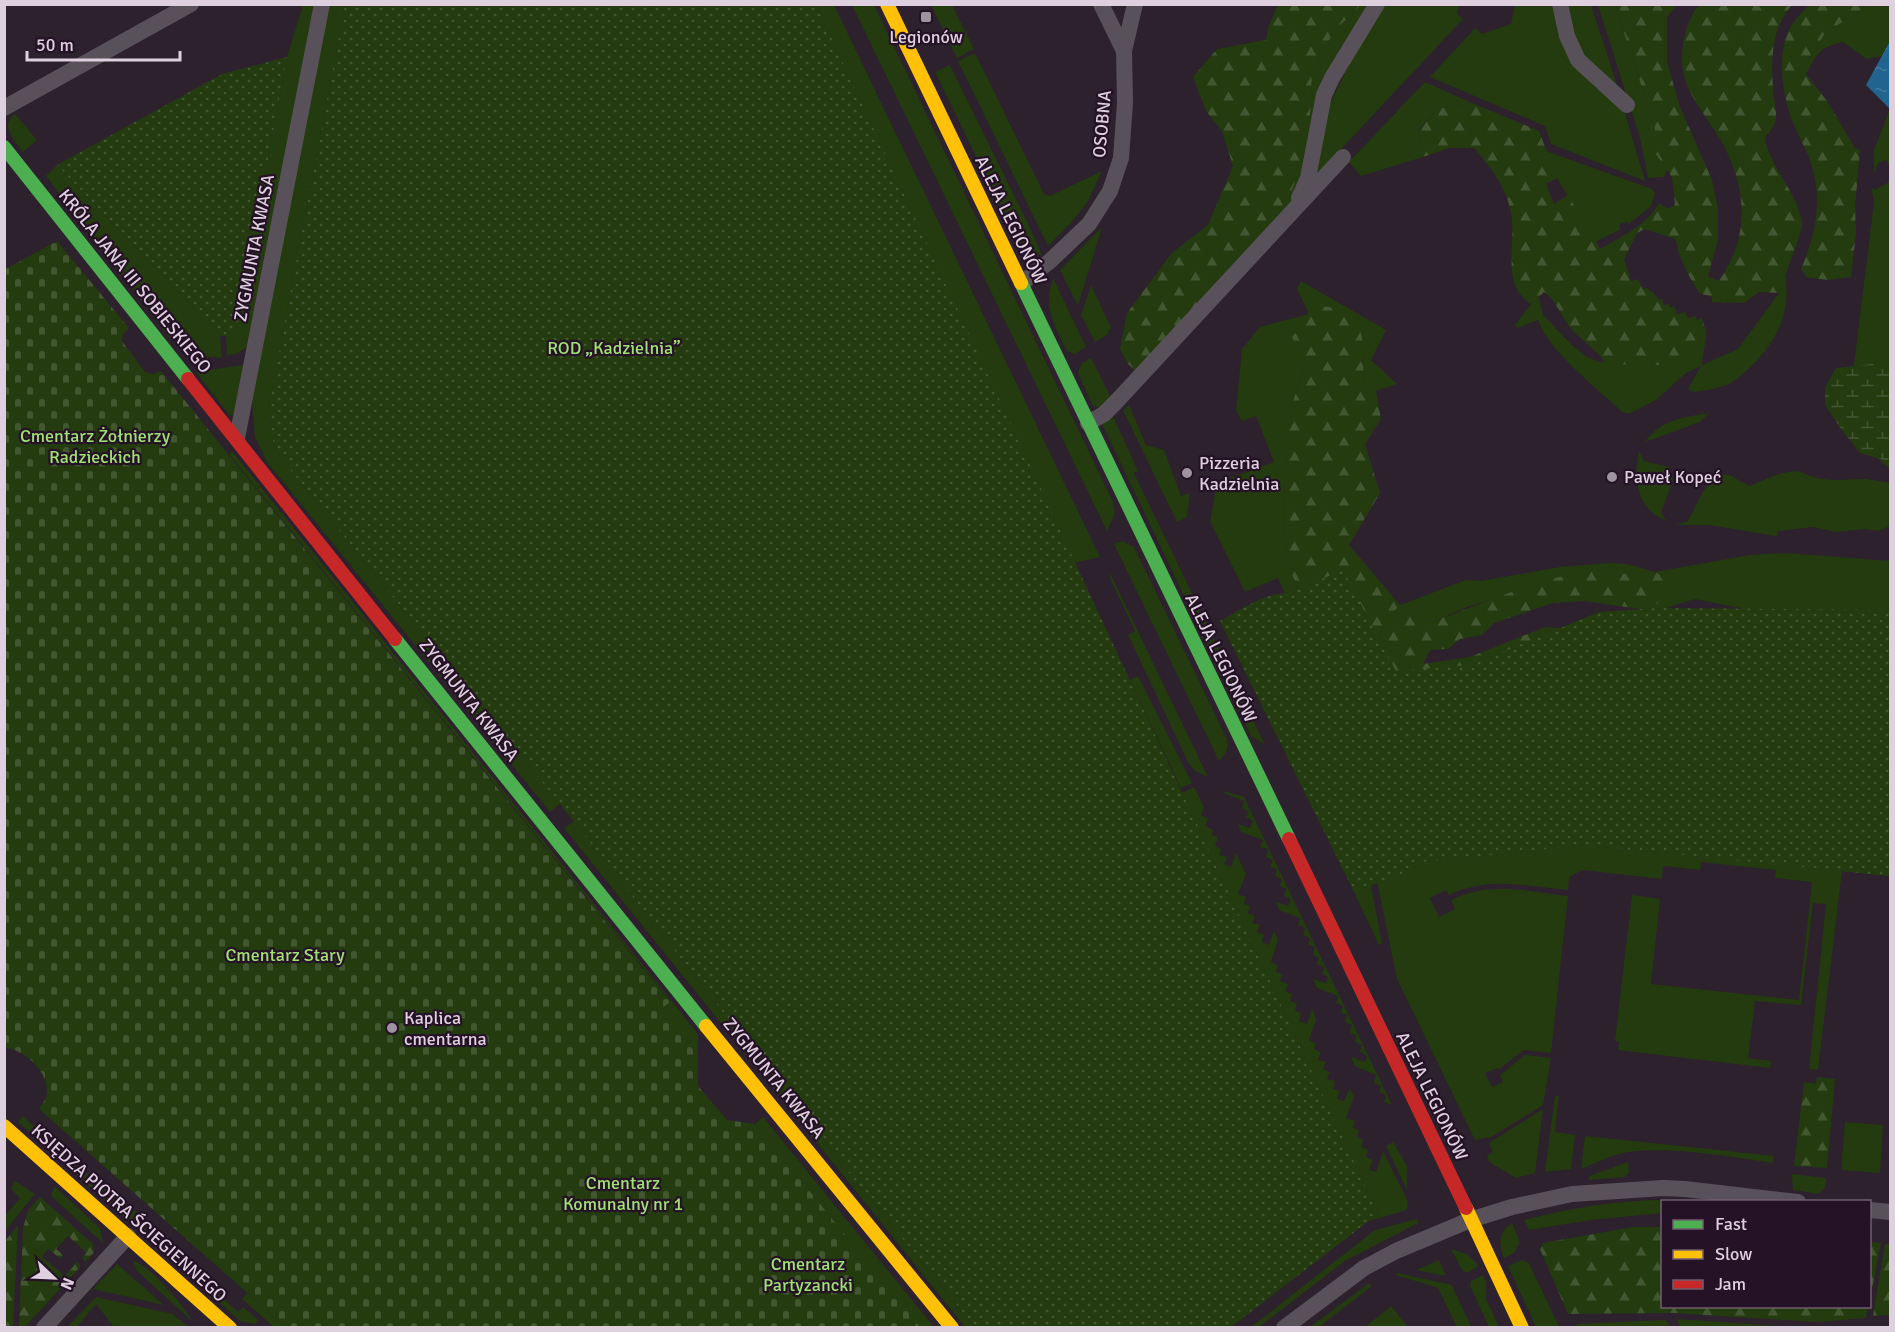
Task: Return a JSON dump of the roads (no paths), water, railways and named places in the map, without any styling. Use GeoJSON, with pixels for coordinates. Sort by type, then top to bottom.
{"type":"FeatureCollection","features":[{"type":"Feature","properties":{"kind":"street"},"geometry":{"type":"LineString","coordinates":[[4,108],[191,4]]}},
{"type":"Feature","properties":{"kind":"street","name":"ZYGMUNTA KWASA"},"geometry":{"type":"LineString","coordinates":[[322,4],[237,438],[550,834],[952,1328]]}},
{"type":"Feature","properties":{"kind":"street","name":"ALEJA LEGIONÓW"},"geometry":{"type":"LineString","coordinates":[[888,4],[1522,1328]]}},
{"type":"Feature","properties":{"kind":"street"},"geometry":{"type":"LineString","coordinates":[[1101,4],[1124,51]]}},
{"type":"Feature","properties":{"kind":"street","name":"OSOBNA"},"geometry":{"type":"LineString","coordinates":[[1022,283],[1050,261],[1089,224],[1110,191],[1121,158],[1125,103],[1124,51],[1135,4]]}},
{"type":"Feature","properties":{"kind":"street"},"geometry":{"type":"LineString","coordinates":[[1295,209],[1308,178],[1324,95],[1377,4]]}},
{"type":"Feature","properties":{"kind":"street"},"geometry":{"type":"LineString","coordinates":[[1560,4],[1567,36],[1578,60],[1627,105]]}},
{"type":"Feature","properties":{"kind":"street","name":"KRÓLA JANA III SOBIESKIEGO"},"geometry":{"type":"LineString","coordinates":[[4,147],[237,438]]}},
{"type":"Feature","properties":{"kind":"street"},"geometry":{"type":"LineString","coordinates":[[1088,423],[1110,408],[1344,157]]}},
{"type":"Feature","properties":{"kind":"street","name":"KSIĘDZA PIOTRA ŚCIEGIENNEGO"},"geometry":{"type":"LineString","coordinates":[[4,1126],[230,1328]]}},
{"type":"Feature","properties":{"kind":"street"},"geometry":{"type":"LineString","coordinates":[[1284,1328],[1364,1268],[1396,1251],[1470,1220],[1505,1209],[1563,1196],[1625,1189],[1685,1189],[1781,1200]]}},
{"type":"Feature","properties":{"kind":"street"},"geometry":{"type":"LineString","coordinates":[[1871,1210],[1890,1212]]}},
{"type":"Feature","properties":{"kind":"street"},"geometry":{"type":"LineString","coordinates":[[44,1328],[128,1236]]}},
{"type":"Feature","properties":{"kind":"water"},"geometry":{"type":"Polygon","coordinates":[[[1890,41],[1890,109],[1866,85],[1890,41]]]}},
{"type":"Feature","properties":{"kind":"place","name":"Legionów"},"geometry":{"type":"Point","coordinates":[926,17]}},
{"type":"Feature","properties":{"kind":"place","name":"Pizzeria Kadzielnia"},"geometry":{"type":"Point","coordinates":[1187,473]}},
{"type":"Feature","properties":{"kind":"place","name":"Paweł Kopeć"},"geometry":{"type":"Point","coordinates":[1612,477]}},
{"type":"Feature","properties":{"kind":"place","name":"Kaplica cmentarna"},"geometry":{"type":"Point","coordinates":[392,1028]}},
{"type":"Feature","properties":{"kind":"park label","name":"ROD „Kadzielnia”"},"geometry":{"type":"Point","coordinates":[614,348]}},
{"type":"Feature","properties":{"kind":"park label","name":"Cmentarz Żołnierzy Radzieckich"},"geometry":{"type":"Point","coordinates":[95,446]}},
{"type":"Feature","properties":{"kind":"park label","name":"Cmentarz Stary"},"geometry":{"type":"Point","coordinates":[285,955]}},
{"type":"Feature","properties":{"kind":"park label","name":"Cmentarz Komunalny nr 1"},"geometry":{"type":"Point","coordinates":[623,1193]}},
{"type":"Feature","properties":{"kind":"park label","name":"Cmentarz Partyzancki"},"geometry":{"type":"Point","coordinates":[808,1274]}}]}
